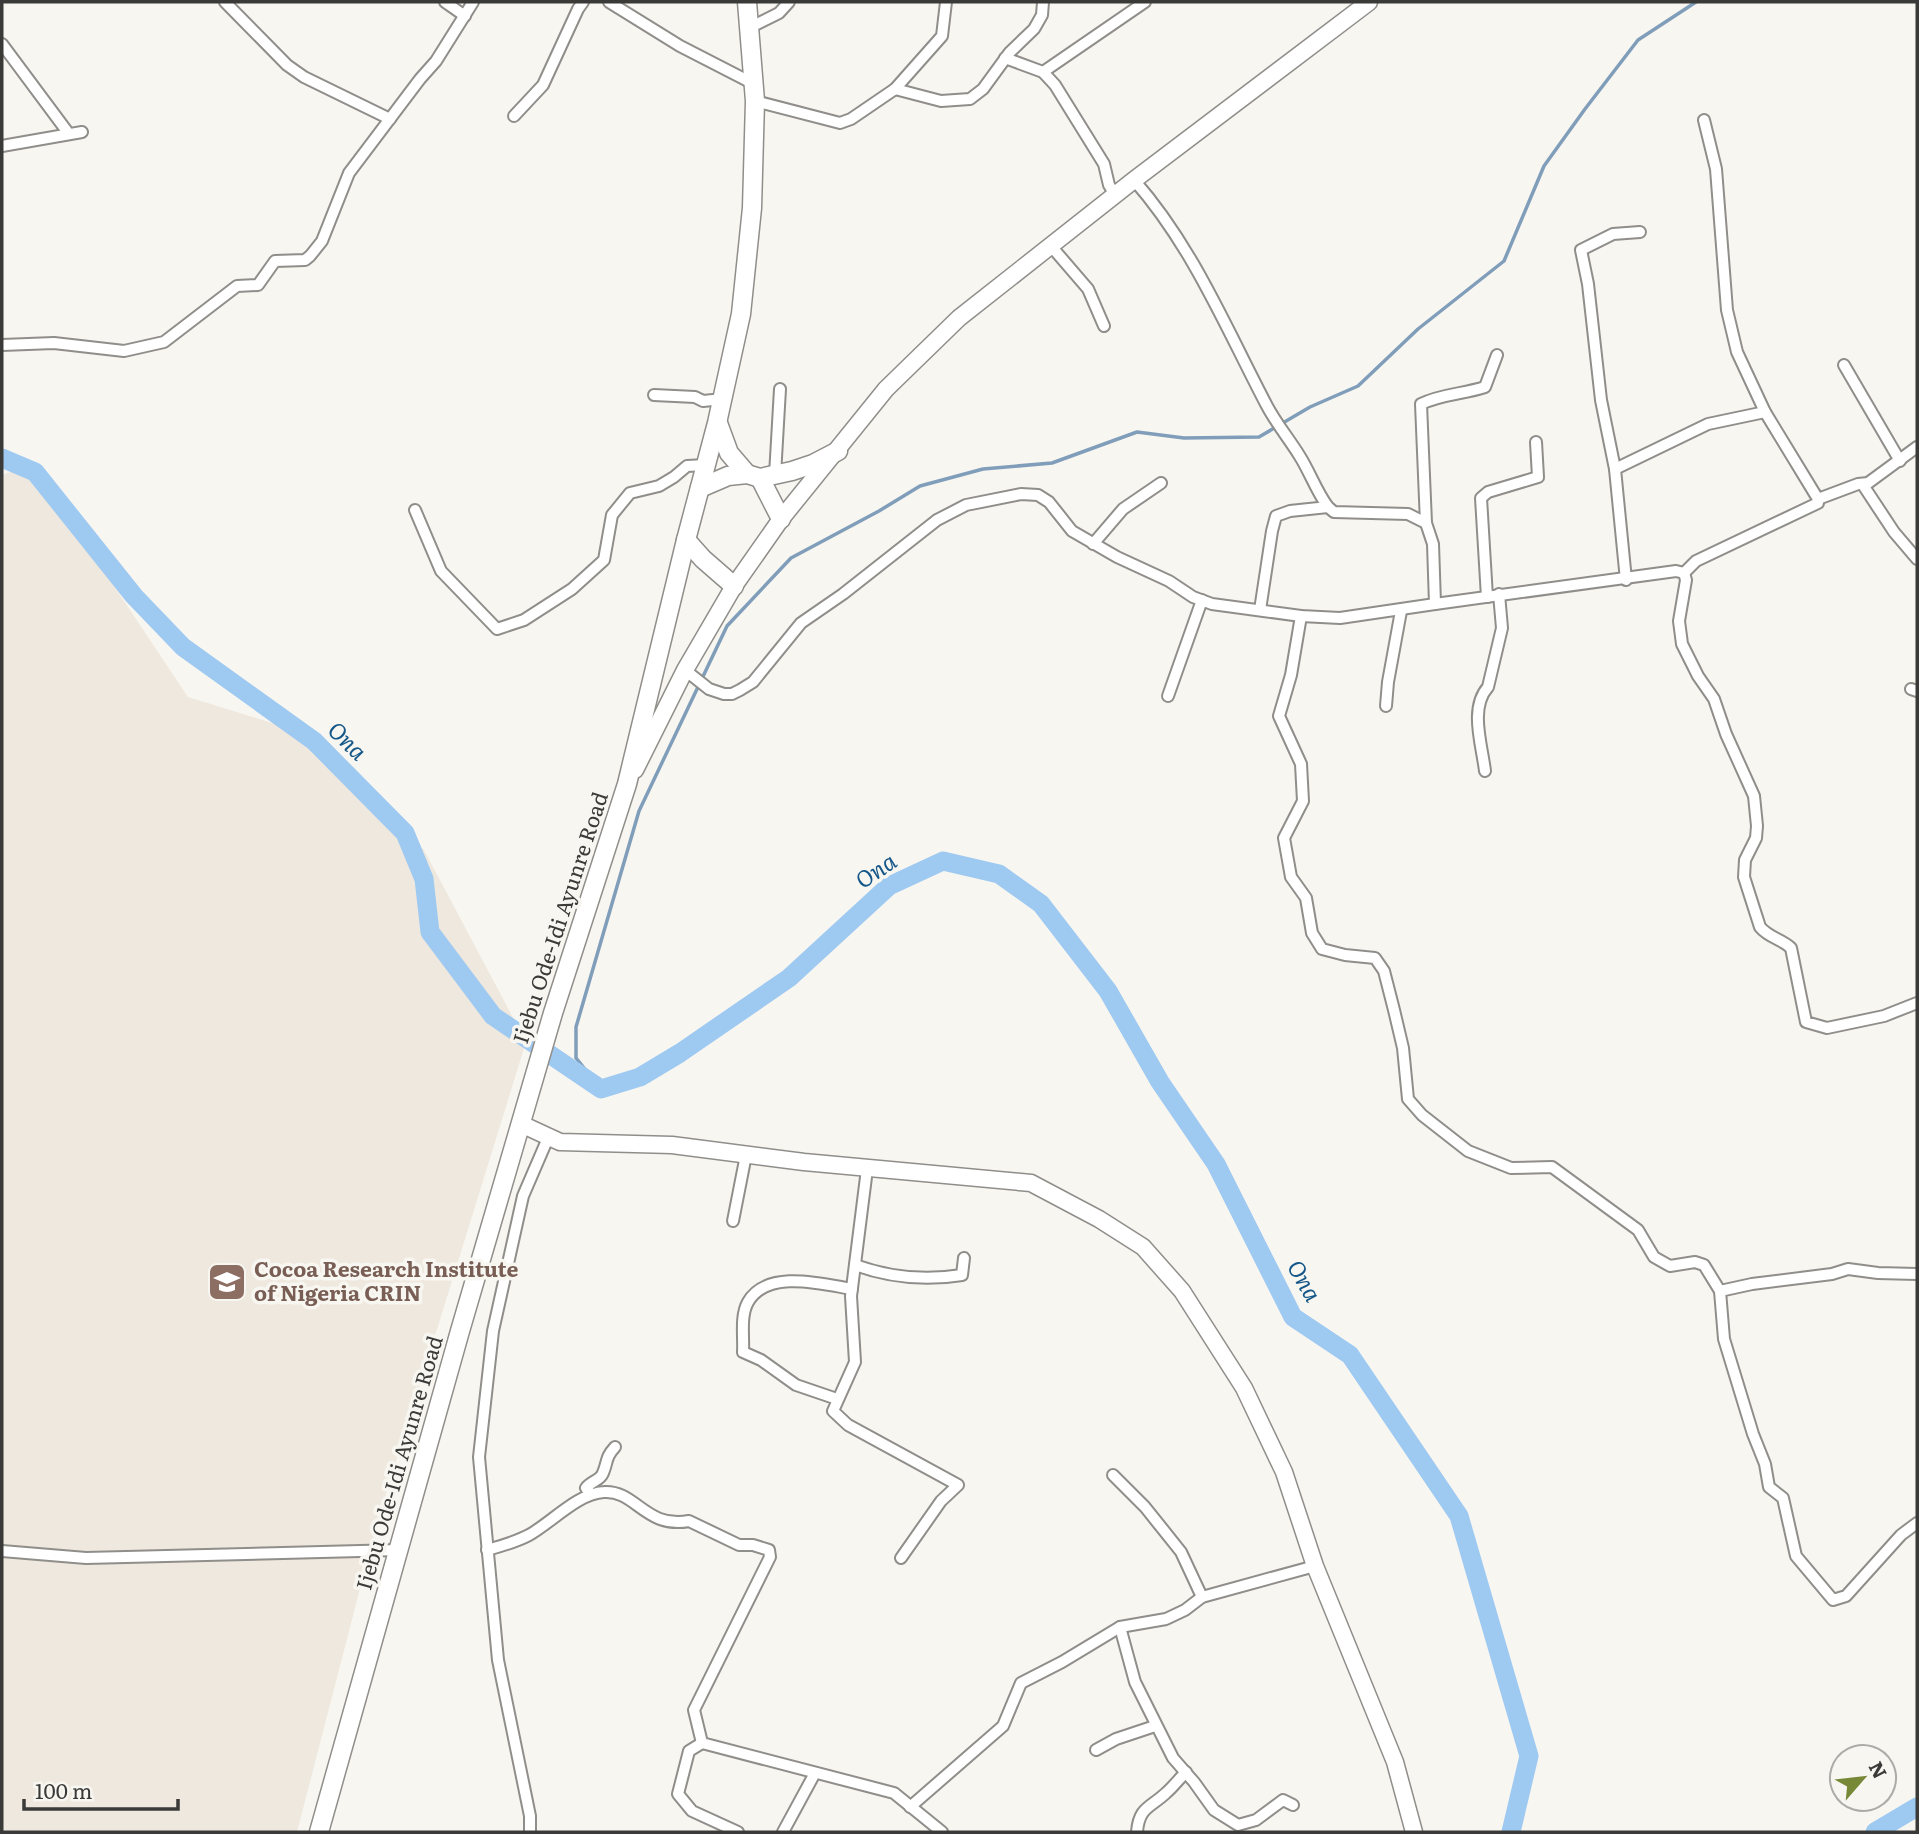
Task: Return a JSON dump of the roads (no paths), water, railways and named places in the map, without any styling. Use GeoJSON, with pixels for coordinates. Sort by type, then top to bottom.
{"type":"FeatureCollection","features":[{"type":"Feature","properties":{"kind":"main road","name":"Ijebu Ode-Idi Ayunre Road"},"geometry":{"type":"LineString","coordinates":[[319,1832],[533,1081],[627,784],[686,540],[718,423],[741,314],[752,208],[755,92],[747,2]]}},
{"type":"Feature","properties":{"kind":"main road"},"geometry":{"type":"LineString","coordinates":[[718,423],[729,453],[761,476],[781,519]]}},
{"type":"Feature","properties":{"kind":"main road"},"geometry":{"type":"LineString","coordinates":[[700,488],[728,476],[761,476],[813,464],[838,451]]}},
{"type":"Feature","properties":{"kind":"main road"},"geometry":{"type":"LineString","coordinates":[[686,540],[734,586]]}},
{"type":"Feature","properties":{"kind":"street"},"geometry":{"type":"LineString","coordinates":[[225,2],[287,65],[304,77],[390,119]]}},
{"type":"Feature","properties":{"kind":"street"},"geometry":{"type":"LineString","coordinates":[[445,2],[464,16]]}},
{"type":"Feature","properties":{"kind":"street"},"geometry":{"type":"LineString","coordinates":[[2,345],[54,343],[124,351],[164,342],[237,286],[258,285],[275,261],[305,260],[322,241],[349,173],[436,61],[473,2]]}},
{"type":"Feature","properties":{"kind":"street"},"geometry":{"type":"LineString","coordinates":[[514,116],[542,85],[583,2]]}},
{"type":"Feature","properties":{"kind":"street"},"geometry":{"type":"LineString","coordinates":[[609,2],[755,92],[840,122],[851,119],[895,89],[942,36],[946,2]]}},
{"type":"Feature","properties":{"kind":"street"},"geometry":{"type":"LineString","coordinates":[[750,28],[779,13],[789,2]]}},
{"type":"Feature","properties":{"kind":"street"},"geometry":{"type":"LineString","coordinates":[[895,89],[941,101],[970,99],[984,89],[1005,58],[1034,29],[1042,15],[1043,2]]}},
{"type":"Feature","properties":{"kind":"street"},"geometry":{"type":"LineString","coordinates":[[1043,72],[1144,2]]}},
{"type":"Feature","properties":{"kind":"street"},"geometry":{"type":"LineString","coordinates":[[627,784],[691,675],[734,586],[781,519],[887,389],[959,318],[1134,180],[1369,2]]}},
{"type":"Feature","properties":{"kind":"street"},"geometry":{"type":"LineString","coordinates":[[2,44],[69,134]]}},
{"type":"Feature","properties":{"kind":"street"},"geometry":{"type":"LineString","coordinates":[[1005,58],[1043,72],[1055,85],[1104,164],[1109,185],[1115,195]]}},
{"type":"Feature","properties":{"kind":"street"},"geometry":{"type":"LineString","coordinates":[[1704,120],[1716,169],[1727,310],[1737,352],[1765,412],[1818,499]]}},
{"type":"Feature","properties":{"kind":"street"},"geometry":{"type":"LineString","coordinates":[[2,146],[82,132]]}},
{"type":"Feature","properties":{"kind":"street"},"geometry":{"type":"LineString","coordinates":[[1134,180],[1153,202],[1208,287],[1269,409],[1328,507],[1334,512],[1408,514],[1426,523]]}},
{"type":"Feature","properties":{"kind":"street"},"geometry":{"type":"LineString","coordinates":[[1626,580],[1615,469],[1601,400],[1588,284],[1581,250],[1613,234],[1640,232]]}},
{"type":"Feature","properties":{"kind":"street"},"geometry":{"type":"LineString","coordinates":[[1051,246],[1088,289],[1104,326]]}},
{"type":"Feature","properties":{"kind":"street"},"geometry":{"type":"LineString","coordinates":[[1435,604],[1433,544],[1426,523],[1421,404],[1435,397],[1464,394],[1485,387],[1497,355]]}},
{"type":"Feature","properties":{"kind":"street"},"geometry":{"type":"LineString","coordinates":[[1844,365],[1900,461]]}},
{"type":"Feature","properties":{"kind":"street"},"geometry":{"type":"LineString","coordinates":[[761,476],[780,389]]}},
{"type":"Feature","properties":{"kind":"street"},"geometry":{"type":"LineString","coordinates":[[654,395],[695,397],[703,401],[723,398]]}},
{"type":"Feature","properties":{"kind":"street"},"geometry":{"type":"LineString","coordinates":[[1615,469],[1708,424],[1765,412]]}},
{"type":"Feature","properties":{"kind":"street"},"geometry":{"type":"LineString","coordinates":[[1487,597],[1481,498],[1488,492],[1538,477],[1536,442]]}},
{"type":"Feature","properties":{"kind":"street"},"geometry":{"type":"LineString","coordinates":[[1684,573],[1696,561],[1818,503],[1818,499],[1858,484],[1863,485],[1917,447]]}},
{"type":"Feature","properties":{"kind":"street"},"geometry":{"type":"LineString","coordinates":[[415,510],[441,571],[496,628],[524,620],[572,589],[604,560],[612,515],[630,493],[659,486],[687,466],[706,465]]}},
{"type":"Feature","properties":{"kind":"street"},"geometry":{"type":"LineString","coordinates":[[1093,544],[1123,509],[1161,483]]}},
{"type":"Feature","properties":{"kind":"street"},"geometry":{"type":"LineString","coordinates":[[1863,485],[1894,532],[1917,559]]}},
{"type":"Feature","properties":{"kind":"street"},"geometry":{"type":"LineString","coordinates":[[691,675],[709,689],[732,694],[753,682],[801,623],[937,520],[966,505],[1021,494],[1038,495],[1049,502],[1072,531],[1202,600],[1212,604],[1301,616],[1340,618],[1401,611],[1499,594],[1626,580],[1676,571],[1684,573]]}},
{"type":"Feature","properties":{"kind":"street"},"geometry":{"type":"LineString","coordinates":[[1260,610],[1276,516],[1290,511],[1328,507]]}},
{"type":"Feature","properties":{"kind":"street"},"geometry":{"type":"LineString","coordinates":[[1684,573],[1686,580],[1679,621],[1682,644],[1693,668],[1714,699],[1722,724],[1754,796],[1756,838],[1745,860],[1744,877],[1760,928],[1791,948],[1806,1022],[1827,1028],[1884,1016],[1917,1003]]}},
{"type":"Feature","properties":{"kind":"street"},"geometry":{"type":"LineString","coordinates":[[1485,771],[1478,718],[1502,628],[1499,594]]}},
{"type":"Feature","properties":{"kind":"street"},"geometry":{"type":"LineString","coordinates":[[1168,696],[1202,600]]}},
{"type":"Feature","properties":{"kind":"street"},"geometry":{"type":"LineString","coordinates":[[1386,706],[1401,611]]}},
{"type":"Feature","properties":{"kind":"street"},"geometry":{"type":"LineString","coordinates":[[1301,616],[1291,675],[1279,716],[1301,764],[1303,801],[1284,838],[1291,877],[1306,898],[1312,933],[1322,949],[1375,958],[1384,971],[1403,1048],[1408,1099],[1422,1115],[1468,1151],[1511,1168],[1552,1167],[1638,1230],[1654,1257],[1670,1266],[1695,1262],[1704,1265],[1720,1291],[1724,1339],[1765,1464],[1769,1487],[1783,1498],[1796,1556],[1833,1600],[1846,1596],[1901,1535],[1917,1523]]}},
{"type":"Feature","properties":{"kind":"street"},"geometry":{"type":"LineString","coordinates":[[521,1124],[560,1142],[672,1145],[867,1168],[1031,1183],[1099,1219],[1143,1247],[1182,1291],[1244,1388],[1284,1472],[1315,1566],[1395,1762],[1414,1832]]}},
{"type":"Feature","properties":{"kind":"street"},"geometry":{"type":"LineString","coordinates":[[530,1832],[530,1815],[498,1660],[479,1457],[492,1331],[523,1196],[548,1138]]}},
{"type":"Feature","properties":{"kind":"street"},"geometry":{"type":"LineString","coordinates":[[733,1221],[746,1155]]}},
{"type":"Feature","properties":{"kind":"street"},"geometry":{"type":"LineString","coordinates":[[867,1168],[852,1289],[855,1362],[833,1411],[848,1425],[958,1485],[942,1501],[901,1558]]}},
{"type":"Feature","properties":{"kind":"street"},"geometry":{"type":"LineString","coordinates":[[855,1265],[912,1279],[945,1278],[962,1275],[964,1258]]}},
{"type":"Feature","properties":{"kind":"street"},"geometry":{"type":"LineString","coordinates":[[1720,1291],[1752,1284],[1832,1274],[1848,1269],[1917,1274]]}},
{"type":"Feature","properties":{"kind":"street"},"geometry":{"type":"LineString","coordinates":[[837,1399],[796,1385],[761,1360],[743,1352],[744,1315],[748,1301],[767,1286],[785,1281],[852,1289]]}},
{"type":"Feature","properties":{"kind":"street"},"geometry":{"type":"LineString","coordinates":[[591,1494],[586,1488],[603,1473],[606,1456],[615,1447]]}},
{"type":"Feature","properties":{"kind":"street"},"geometry":{"type":"LineString","coordinates":[[1113,1475],[1146,1507],[1181,1552],[1202,1597]]}},
{"type":"Feature","properties":{"kind":"street"},"geometry":{"type":"LineString","coordinates":[[488,1550],[530,1534],[591,1494],[605,1492],[620,1493],[660,1521],[689,1521],[738,1545],[753,1545],[769,1550],[770,1557],[694,1710],[702,1743]]}},
{"type":"Feature","properties":{"kind":"street"},"geometry":{"type":"LineString","coordinates":[[2,1551],[86,1558],[400,1550]]}},
{"type":"Feature","properties":{"kind":"street"},"geometry":{"type":"LineString","coordinates":[[910,1807],[1003,1726],[1021,1683],[1120,1627],[1166,1619],[1185,1610],[1202,1597],[1315,1566]]}},
{"type":"Feature","properties":{"kind":"street"},"geometry":{"type":"LineString","coordinates":[[1120,1627],[1135,1682],[1156,1726],[1173,1758],[1214,1810],[1238,1825],[1256,1820],[1283,1800],[1293,1805]]}},
{"type":"Feature","properties":{"kind":"street"},"geometry":{"type":"LineString","coordinates":[[1096,1750],[1116,1739],[1156,1726]]}},
{"type":"Feature","properties":{"kind":"street"},"geometry":{"type":"LineString","coordinates":[[738,1832],[692,1811],[678,1794],[689,1751],[702,1743],[894,1793],[942,1832]]}},
{"type":"Feature","properties":{"kind":"street"},"geometry":{"type":"LineString","coordinates":[[1137,1832],[1138,1820],[1146,1807],[1164,1795],[1186,1772]]}},
{"type":"Feature","properties":{"kind":"street"},"geometry":{"type":"LineString","coordinates":[[783,1832],[815,1773]]}},
{"type":"Feature","properties":{"kind":"waterway"},"geometry":{"type":"LineString","coordinates":[[601,1089],[576,1058],[576,1027],[639,811],[727,626],[791,558],[920,486],[983,469],[1052,463],[1137,432],[1184,438],[1259,437],[1310,407],[1358,386],[1418,329],[1504,261],[1544,166],[1585,109],[1638,40],[1696,2]]}},
{"type":"Feature","properties":{"kind":"waterway","name":"Ona"},"geometry":{"type":"LineString","coordinates":[[2,458],[35,472],[134,596],[183,647],[314,741],[405,833],[424,879],[430,932],[493,1016],[601,1089],[640,1077],[680,1053],[789,978],[889,886],[943,861],[999,874],[1041,904],[1108,991],[1160,1082],[1216,1164],[1293,1317],[1350,1355],[1459,1516],[1529,1756],[1511,1832]]}},
{"type":"Feature","properties":{"kind":"waterway","name":"Ona"},"geometry":{"type":"LineString","coordinates":[[1875,1832],[1917,1807]]}},
{"type":"Feature","properties":{"kind":"place","name":"Cocoa Research Institute of Nigeria CRIN"},"geometry":{"type":"Point","coordinates":[227,1282]}}]}
